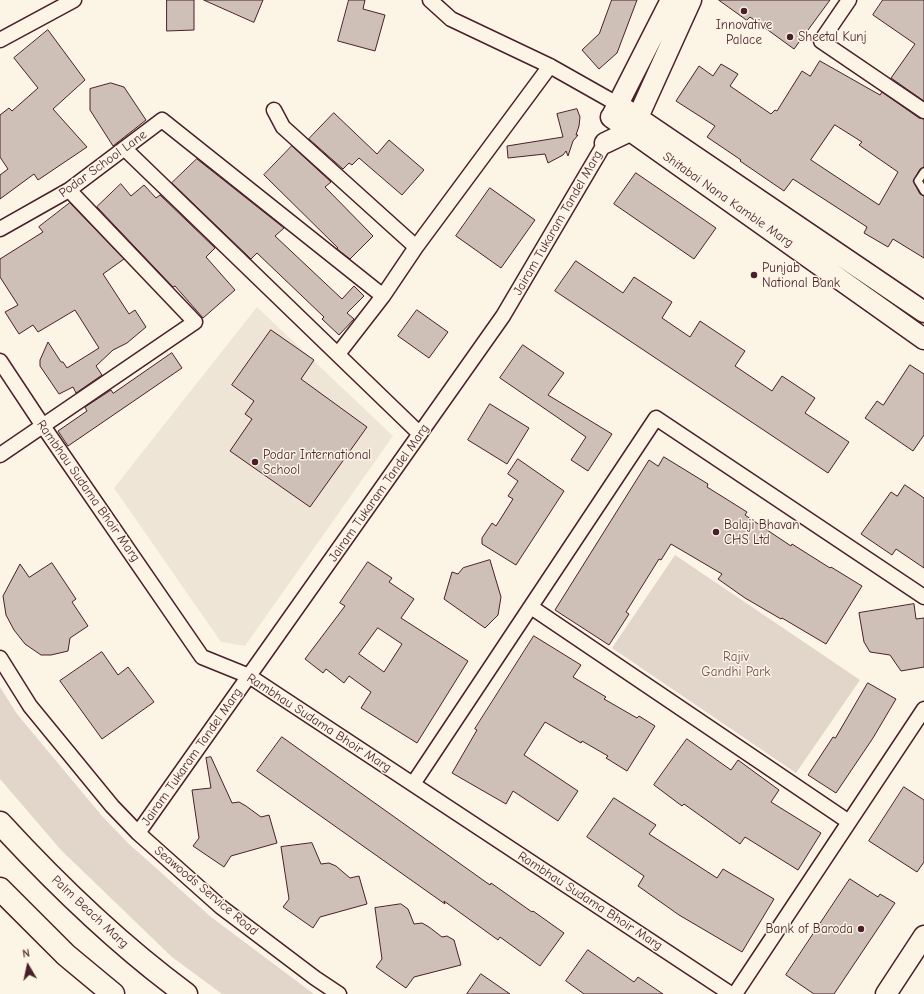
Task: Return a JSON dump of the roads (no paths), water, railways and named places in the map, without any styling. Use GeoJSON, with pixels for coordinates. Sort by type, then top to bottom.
{"type":"FeatureCollection","features":[{"type":"Feature","properties":{"kind":"main road","name":"Palm Beach Marg"},"geometry":{"type":"LineString","coordinates":[[0,823],[97,921],[168,981],[186,994]]}},
{"type":"Feature","properties":{"kind":"main road"},"geometry":{"type":"LineString","coordinates":[[0,890],[66,955],[113,994]]}},
{"type":"Feature","properties":{"kind":"street"},"geometry":{"type":"LineString","coordinates":[[0,40],[74,0]]}},
{"type":"Feature","properties":{"kind":"street"},"geometry":{"type":"LineString","coordinates":[[430,0],[451,19],[550,66],[615,111]]}},
{"type":"Feature","properties":{"kind":"street","name":"Jairam Tukaram Tandel Marg"},"geometry":{"type":"LineString","coordinates":[[138,833],[503,316],[605,143],[615,111],[671,0]]}},
{"type":"Feature","properties":{"kind":"street"},"geometry":{"type":"LineString","coordinates":[[634,124],[691,0]]}},
{"type":"Feature","properties":{"kind":"street"},"geometry":{"type":"LineString","coordinates":[[849,0],[821,41],[924,111]]}},
{"type":"Feature","properties":{"kind":"street"},"geometry":{"type":"LineString","coordinates":[[338,354],[383,296],[416,247],[550,66]]}},
{"type":"Feature","properties":{"kind":"street"},"geometry":{"type":"LineString","coordinates":[[274,110],[283,127],[416,247]]}},
{"type":"Feature","properties":{"kind":"street","name":"Shitabai Nana Kamble Marg"},"geometry":{"type":"LineString","coordinates":[[615,111],[924,312]]}},
{"type":"Feature","properties":{"kind":"street","name":"Podar School Lane"},"geometry":{"type":"LineString","coordinates":[[0,229],[69,190],[162,120],[383,296]]}},
{"type":"Feature","properties":{"kind":"street","name":"Jairam Tukaram Tandel Marg"},"geometry":{"type":"LineString","coordinates":[[605,143],[634,124]]}},
{"type":"Feature","properties":{"kind":"street","name":"Shitabai Nana Kamble Marg"},"geometry":{"type":"LineString","coordinates":[[634,124],[924,339]]}},
{"type":"Feature","properties":{"kind":"street"},"geometry":{"type":"LineString","coordinates":[[125,149],[420,434]]}},
{"type":"Feature","properties":{"kind":"street"},"geometry":{"type":"LineString","coordinates":[[0,454],[195,322],[69,190]]}},
{"type":"Feature","properties":{"kind":"street","name":"Rambhau Sudama Bhoir Marg"},"geometry":{"type":"LineString","coordinates":[[0,361],[202,657],[249,676],[731,994]]}},
{"type":"Feature","properties":{"kind":"street"},"geometry":{"type":"LineString","coordinates":[[413,784],[656,418],[924,597]]}},
{"type":"Feature","properties":{"kind":"street"},"geometry":{"type":"LineString","coordinates":[[531,607],[849,822]]}},
{"type":"Feature","properties":{"kind":"street","name":"Seawoods Service Road"},"geometry":{"type":"LineString","coordinates":[[0,658],[30,706],[112,806],[138,833],[221,907],[315,978],[339,994]]}},
{"type":"Feature","properties":{"kind":"street"},"geometry":{"type":"LineString","coordinates":[[735,994],[924,709]]}},
{"type":"Feature","properties":{"kind":"street"},"geometry":{"type":"LineString","coordinates":[[886,994],[924,936]]}},
{"type":"Feature","properties":{"kind":"lane"},"geometry":{"type":"LineString","coordinates":[[924,172],[918,181],[924,192]]}},
{"type":"Feature","properties":{"kind":"place","name":"Innovative Palace"},"geometry":{"type":"Point","coordinates":[744,11]}},
{"type":"Feature","properties":{"kind":"place","name":"Sheetal Kunj"},"geometry":{"type":"Point","coordinates":[790,37]}},
{"type":"Feature","properties":{"kind":"place","name":"Punjab National Bank"},"geometry":{"type":"Point","coordinates":[754,275]}},
{"type":"Feature","properties":{"kind":"place","name":"Podar International School"},"geometry":{"type":"Point","coordinates":[255,462]}},
{"type":"Feature","properties":{"kind":"place","name":"Balaji Bhavan CHS Ltd"},"geometry":{"type":"Point","coordinates":[716,532]}},
{"type":"Feature","properties":{"kind":"place","name":"Bank of Baroda"},"geometry":{"type":"Point","coordinates":[861,929]}},
{"type":"Feature","properties":{"kind":"park label","name":"Rajiv Gandhi Park"},"geometry":{"type":"Point","coordinates":[736,664]}}]}
